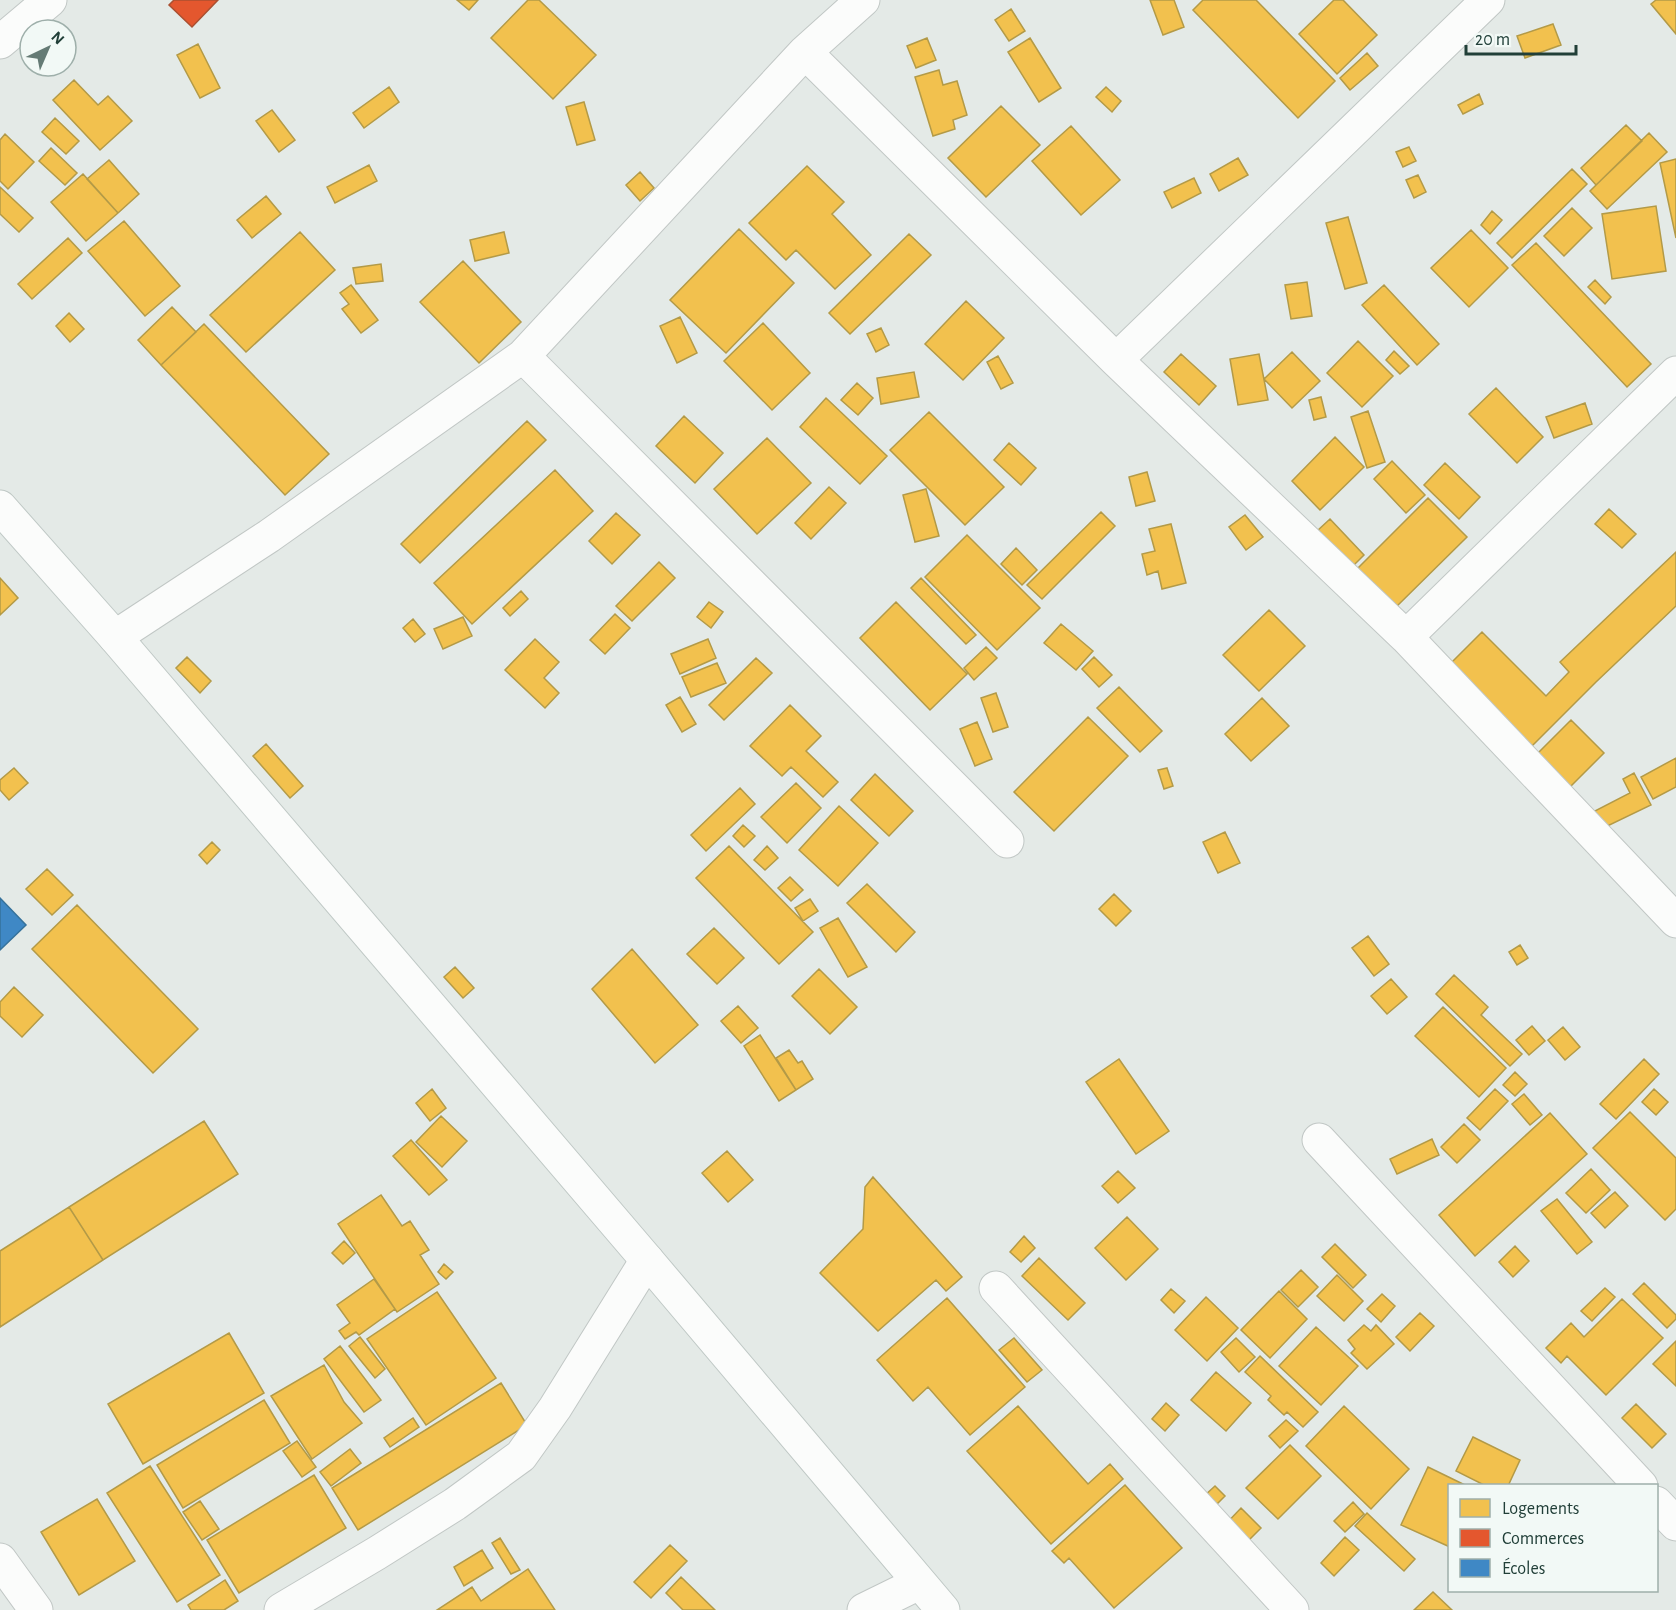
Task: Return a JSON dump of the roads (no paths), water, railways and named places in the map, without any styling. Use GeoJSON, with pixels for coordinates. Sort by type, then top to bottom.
{"type":"FeatureCollection","features":[{"type":"Feature","properties":{"kind":"street"},"geometry":{"type":"LineString","coordinates":[[0,42],[50,0]]}},
{"type":"Feature","properties":{"kind":"street"},"geometry":{"type":"LineString","coordinates":[[115,637],[269,536],[523,356],[806,52],[863,0]]}},
{"type":"Feature","properties":{"kind":"street"},"geometry":{"type":"LineString","coordinates":[[1116,360],[1488,0]]}},
{"type":"Feature","properties":{"kind":"street"},"geometry":{"type":"LineString","coordinates":[[806,52],[1116,360],[1406,637],[1676,921]]}},
{"type":"Feature","properties":{"kind":"street"},"geometry":{"type":"LineString","coordinates":[[523,356],[1007,841]]}},
{"type":"Feature","properties":{"kind":"street"},"geometry":{"type":"LineString","coordinates":[[1406,637],[1676,373]]}},
{"type":"Feature","properties":{"kind":"street"},"geometry":{"type":"LineString","coordinates":[[0,507],[115,637],[648,1260],[943,1610]]}},
{"type":"Feature","properties":{"kind":"street"},"geometry":{"type":"LineString","coordinates":[[1319,1140],[1640,1484]]}},
{"type":"Feature","properties":{"kind":"street"},"geometry":{"type":"LineString","coordinates":[[281,1610],[454,1504],[521,1456],[555,1408],[648,1260]]}},
{"type":"Feature","properties":{"kind":"street"},"geometry":{"type":"LineString","coordinates":[[996,1288],[1292,1610]]}},
{"type":"Feature","properties":{"kind":"street"},"geometry":{"type":"LineString","coordinates":[[1658,1505],[1676,1524]]}},
{"type":"Feature","properties":{"kind":"street"},"geometry":{"type":"LineString","coordinates":[[0,1560],[36,1610]]}},
{"type":"Feature","properties":{"kind":"street"},"geometry":{"type":"LineString","coordinates":[[864,1610],[919,1583]]}}]}
